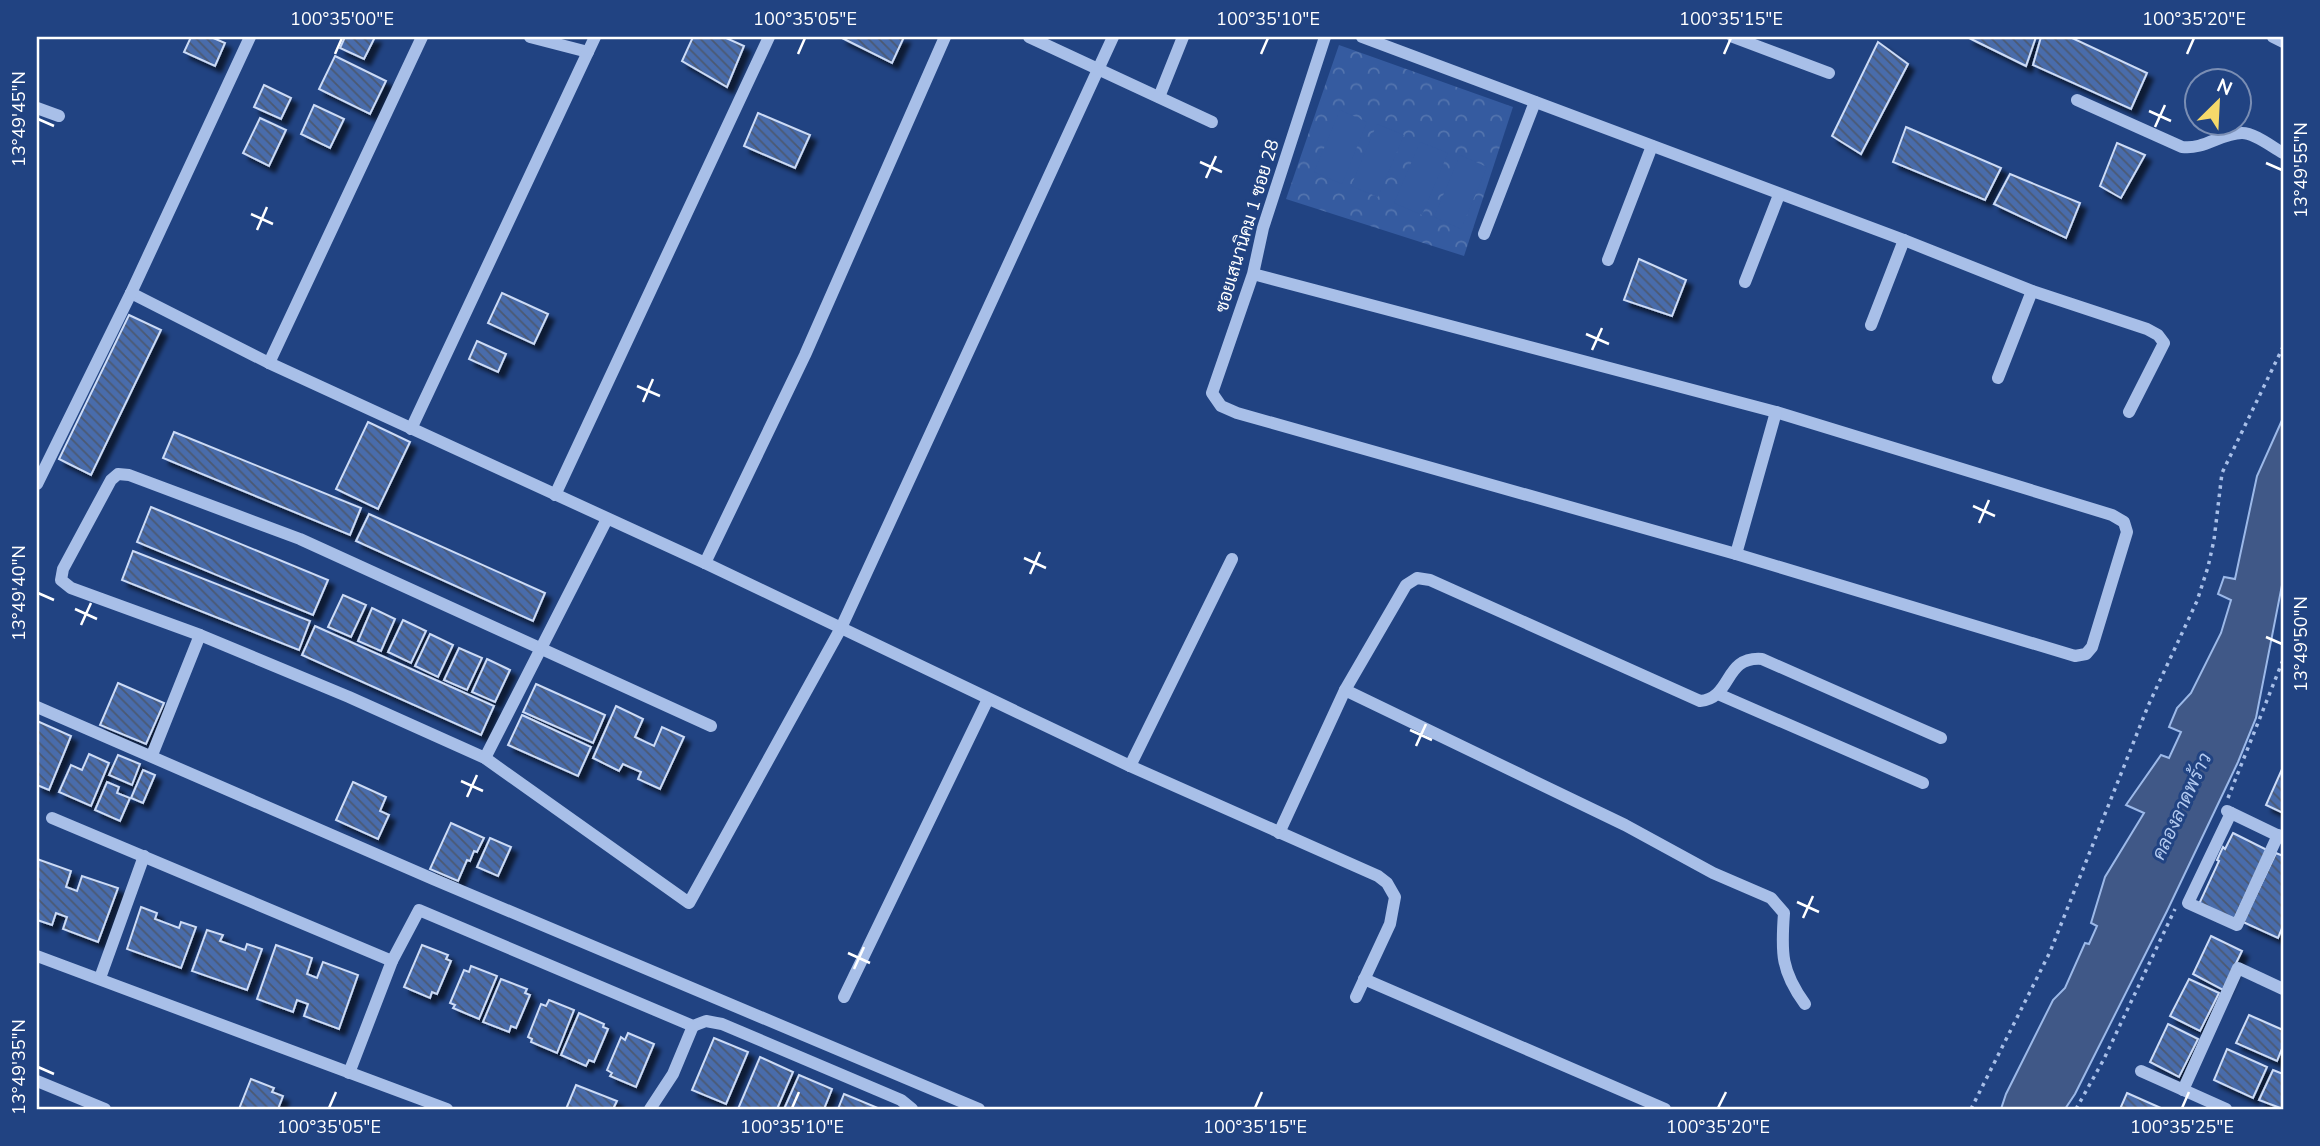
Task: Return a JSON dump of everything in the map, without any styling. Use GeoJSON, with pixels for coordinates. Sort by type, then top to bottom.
{"type":"FeatureCollection","features":[{"type":"Feature","properties":{"kind":"street"},"geometry":{"type":"LineString","coordinates":[[37,482],[131,293],[250,37]]}},
{"type":"Feature","properties":{"kind":"street"},"geometry":{"type":"LineString","coordinates":[[269,363],[422,37]]}},
{"type":"Feature","properties":{"kind":"street"},"geometry":{"type":"LineString","coordinates":[[530,37],[588,52]]}},
{"type":"Feature","properties":{"kind":"street"},"geometry":{"type":"LineString","coordinates":[[411,429],[595,37]]}},
{"type":"Feature","properties":{"kind":"street"},"geometry":{"type":"LineString","coordinates":[[555,495],[769,37]]}},
{"type":"Feature","properties":{"kind":"street"},"geometry":{"type":"LineString","coordinates":[[705,563],[806,355],[945,37]]}},
{"type":"Feature","properties":{"kind":"street"},"geometry":{"type":"LineString","coordinates":[[1029,37],[1212,122]]}},
{"type":"Feature","properties":{"kind":"street"},"geometry":{"type":"LineString","coordinates":[[710,726],[300,539],[129,475],[118,474],[111,480],[63,569],[61,580],[71,588],[200,635],[349,697],[485,758],[689,903],[841,628],[1113,37]]}},
{"type":"Feature","properties":{"kind":"street"},"geometry":{"type":"LineString","coordinates":[[1159,97],[1183,37]]}},
{"type":"Feature","properties":{"kind":"street","name":"ซอยเสนานิคม 1 ซอย 28"},"geometry":{"type":"LineString","coordinates":[[1325,37],[1263,228],[1253,274],[1212,393],[1221,405],[1237,413],[1736,554]]}},
{"type":"Feature","properties":{"kind":"street"},"geometry":{"type":"LineString","coordinates":[[1362,37],[2032,290],[2147,329],[2158,335],[2164,343],[2129,412]]}},
{"type":"Feature","properties":{"kind":"street"},"geometry":{"type":"LineString","coordinates":[[1733,37],[1829,73]]}},
{"type":"Feature","properties":{"kind":"street"},"geometry":{"type":"LineString","coordinates":[[2273,37],[2283,42]]}},
{"type":"Feature","properties":{"kind":"street"},"geometry":{"type":"LineString","coordinates":[[2077,100],[2182,146],[2200,146],[2241,133],[2249,134],[2283,153]]}},
{"type":"Feature","properties":{"kind":"street"},"geometry":{"type":"LineString","coordinates":[[1484,234],[1535,102]]}},
{"type":"Feature","properties":{"kind":"street"},"geometry":{"type":"LineString","coordinates":[[37,108],[59,116]]}},
{"type":"Feature","properties":{"kind":"street"},"geometry":{"type":"LineString","coordinates":[[1608,260],[1652,146]]}},
{"type":"Feature","properties":{"kind":"street"},"geometry":{"type":"LineString","coordinates":[[1745,282],[1779,195]]}},
{"type":"Feature","properties":{"kind":"street"},"geometry":{"type":"LineString","coordinates":[[1871,325],[1904,240]]}},
{"type":"Feature","properties":{"kind":"street"},"geometry":{"type":"LineString","coordinates":[[1253,274],[1776,412],[2112,515],[2124,522],[2127,533],[2092,647],[2086,654],[2075,656],[1736,554],[1776,412]]}},
{"type":"Feature","properties":{"kind":"street"},"geometry":{"type":"LineString","coordinates":[[1998,378],[2032,290]]}},
{"type":"Feature","properties":{"kind":"street"},"geometry":{"type":"LineString","coordinates":[[131,293],[269,363],[705,563],[1130,766],[1378,876],[1387,883],[1395,897],[1390,924],[1356,997]]}},
{"type":"Feature","properties":{"kind":"street"},"geometry":{"type":"LineString","coordinates":[[485,758],[607,519]]}},
{"type":"Feature","properties":{"kind":"street"},"geometry":{"type":"LineString","coordinates":[[1130,766],[1232,559]]}},
{"type":"Feature","properties":{"kind":"street"},"geometry":{"type":"LineString","coordinates":[[1279,833],[1345,691],[1406,586],[1417,578],[1430,580],[1700,701],[1710,700],[1718,694],[1737,664],[1749,658],[1762,659],[1941,738]]}},
{"type":"Feature","properties":{"kind":"street"},"geometry":{"type":"LineString","coordinates":[[152,755],[200,635]]}},
{"type":"Feature","properties":{"kind":"street"},"geometry":{"type":"LineString","coordinates":[[1345,691],[1625,825],[1713,873],[1771,898],[1784,913],[1781,949],[1790,983],[1805,1004]]}},
{"type":"Feature","properties":{"kind":"street"},"geometry":{"type":"LineString","coordinates":[[1718,694],[1923,783]]}},
{"type":"Feature","properties":{"kind":"street"},"geometry":{"type":"LineString","coordinates":[[844,997],[988,699]]}},
{"type":"Feature","properties":{"kind":"street"},"geometry":{"type":"LineString","coordinates":[[37,707],[446,884],[979,1109]]}},
{"type":"Feature","properties":{"kind":"street"},"geometry":{"type":"LineString","coordinates":[[2229,812],[2281,837],[2237,925],[2189,903],[2229,812]]}},
{"type":"Feature","properties":{"kind":"street"},"geometry":{"type":"LineString","coordinates":[[52,818],[392,961]]}},
{"type":"Feature","properties":{"kind":"street"},"geometry":{"type":"LineString","coordinates":[[100,978],[144,856]]}},
{"type":"Feature","properties":{"kind":"street"},"geometry":{"type":"LineString","coordinates":[[349,1073],[392,961],[419,910],[693,1026],[706,1021],[722,1024],[901,1100],[912,1109]]}},
{"type":"Feature","properties":{"kind":"street"},"geometry":{"type":"LineString","coordinates":[[37,956],[447,1109]]}},
{"type":"Feature","properties":{"kind":"street"},"geometry":{"type":"LineString","coordinates":[[2183,1090],[2238,968],[2283,989]]}},
{"type":"Feature","properties":{"kind":"street"},"geometry":{"type":"LineString","coordinates":[[1364,979],[1665,1109]]}},
{"type":"Feature","properties":{"kind":"street"},"geometry":{"type":"LineString","coordinates":[[650,1109],[673,1074],[693,1026]]}},
{"type":"Feature","properties":{"kind":"street"},"geometry":{"type":"LineString","coordinates":[[2141,1072],[2226,1109]]}},
{"type":"Feature","properties":{"kind":"street"},"geometry":{"type":"LineString","coordinates":[[37,1081],[105,1109]]}},
{"type":"Feature","properties":{"kind":"path"},"geometry":{"type":"LineString","coordinates":[[1971,1109],[2050,952],[2148,706],[2197,601],[2214,540],[2222,473],[2283,346]]}},
{"type":"Feature","properties":{"kind":"green space"},"geometry":{"type":"Polygon","coordinates":[[[1339,45],[1513,107],[1464,256],[1286,199],[1339,45]]]}},
{"type":"Feature","properties":{"kind":"green space"},"geometry":{"type":"Polygon","coordinates":[[[1340,110],[1367,122],[1342,184],[1314,172],[1340,110]]]}},
{"type":"Feature","properties":{"kind":"green space"},"geometry":{"type":"Polygon","coordinates":[[[1377,124],[1404,135],[1378,197],[1351,186],[1377,124]]]}},
{"type":"Feature","properties":{"kind":"green space"},"geometry":{"type":"Polygon","coordinates":[[[1420,142],[1448,153],[1422,215],[1394,203],[1420,142]]]}},
{"type":"Feature","properties":{"kind":"green space"},"geometry":{"type":"Polygon","coordinates":[[[1460,155],[1487,167],[1461,229],[1434,217],[1460,155]]]}},
{"type":"Feature","properties":{"kind":"water","name":"คลองลาดพร้าว"},"geometry":{"type":"Polygon","coordinates":[[[2283,418],[2283,580],[2256,718],[2167,911],[2075,1094],[2065,1109],[2001,1109],[2053,1000],[2065,988],[2085,943],[2089,944],[2097,926],[2091,923],[2105,877],[2144,813],[2126,805],[2161,755],[2169,758],[2181,732],[2169,727],[2177,708],[2191,693],[2221,633],[2231,600],[2218,594],[2224,577],[2235,579],[2257,476],[2283,418]]]}},
{"type":"Feature","properties":{"kind":"building"},"geometry":{"type":"Polygon","coordinates":[[[191,37],[211,37],[225,43],[215,66],[184,52],[191,37]]]}},
{"type":"Feature","properties":{"kind":"building"},"geometry":{"type":"Polygon","coordinates":[[[345,37],[375,37],[364,59],[340,48],[345,37]]]}},
{"type":"Feature","properties":{"kind":"building"},"geometry":{"type":"Polygon","coordinates":[[[693,37],[724,37],[744,46],[727,87],[682,61],[693,37]]]}},
{"type":"Feature","properties":{"kind":"building"},"geometry":{"type":"Polygon","coordinates":[[[840,37],[904,37],[892,63],[840,37]]]}},
{"type":"Feature","properties":{"kind":"building"},"geometry":{"type":"Polygon","coordinates":[[[1967,37],[2036,37],[2026,66],[1967,37]]]}},
{"type":"Feature","properties":{"kind":"building"},"geometry":{"type":"Polygon","coordinates":[[[2041,37],[2070,37],[2147,73],[2131,109],[2033,65],[2041,37]]]}},
{"type":"Feature","properties":{"kind":"building"},"geometry":{"type":"Polygon","coordinates":[[[1878,42],[1908,64],[1861,154],[1832,136],[1878,42]]]}},
{"type":"Feature","properties":{"kind":"building"},"geometry":{"type":"Polygon","coordinates":[[[335,56],[386,81],[370,114],[319,89],[335,56]]]}},
{"type":"Feature","properties":{"kind":"building"},"geometry":{"type":"Polygon","coordinates":[[[264,85],[291,98],[281,119],[254,107],[264,85]]]}},
{"type":"Feature","properties":{"kind":"building"},"geometry":{"type":"Polygon","coordinates":[[[314,105],[344,119],[330,148],[301,134],[314,105]]]}},
{"type":"Feature","properties":{"kind":"building"},"geometry":{"type":"Polygon","coordinates":[[[758,113],[810,135],[795,168],[744,146],[758,113]]]}},
{"type":"Feature","properties":{"kind":"building"},"geometry":{"type":"Polygon","coordinates":[[[260,118],[286,130],[269,166],[243,153],[260,118]]]}},
{"type":"Feature","properties":{"kind":"building"},"geometry":{"type":"Polygon","coordinates":[[[1906,127],[2001,168],[1985,200],[1893,162],[1906,127]]]}},
{"type":"Feature","properties":{"kind":"building"},"geometry":{"type":"Polygon","coordinates":[[[2117,143],[2145,155],[2121,198],[2100,186],[2117,143]]]}},
{"type":"Feature","properties":{"kind":"building"},"geometry":{"type":"Polygon","coordinates":[[[2010,174],[2080,203],[2066,238],[1994,204],[2010,174]]]}},
{"type":"Feature","properties":{"kind":"building"},"geometry":{"type":"Polygon","coordinates":[[[1639,259],[1686,280],[1672,316],[1624,300],[1639,259]]]}},
{"type":"Feature","properties":{"kind":"building"},"geometry":{"type":"Polygon","coordinates":[[[502,293],[548,314],[534,344],[488,323],[502,293]]]}},
{"type":"Feature","properties":{"kind":"building"},"geometry":{"type":"Polygon","coordinates":[[[129,315],[161,330],[91,475],[59,459],[129,315]]]}},
{"type":"Feature","properties":{"kind":"building"},"geometry":{"type":"Polygon","coordinates":[[[477,341],[506,354],[498,372],[469,359],[477,341]]]}},
{"type":"Feature","properties":{"kind":"building"},"geometry":{"type":"Polygon","coordinates":[[[368,422],[410,442],[378,509],[336,489],[368,422]]]}},
{"type":"Feature","properties":{"kind":"building"},"geometry":{"type":"Polygon","coordinates":[[[174,432],[361,508],[350,535],[163,458],[174,432]]]}},
{"type":"Feature","properties":{"kind":"building"},"geometry":{"type":"Polygon","coordinates":[[[151,507],[328,580],[313,615],[137,542],[151,507]]]}},
{"type":"Feature","properties":{"kind":"building"},"geometry":{"type":"Polygon","coordinates":[[[369,514],[545,593],[533,621],[356,541],[369,514]]]}},
{"type":"Feature","properties":{"kind":"building"},"geometry":{"type":"Polygon","coordinates":[[[133,551],[310,621],[299,650],[122,580],[133,551]]]}},
{"type":"Feature","properties":{"kind":"building"},"geometry":{"type":"Polygon","coordinates":[[[343,595],[366,605],[351,637],[328,627],[343,595]]]}},
{"type":"Feature","properties":{"kind":"building"},"geometry":{"type":"Polygon","coordinates":[[[372,608],[395,619],[381,651],[358,641],[372,608]]]}},
{"type":"Feature","properties":{"kind":"building"},"geometry":{"type":"Polygon","coordinates":[[[403,620],[426,631],[411,663],[388,652],[403,620]]]}},
{"type":"Feature","properties":{"kind":"building"},"geometry":{"type":"Polygon","coordinates":[[[315,626],[494,706],[481,735],[302,655],[315,626]]]}},
{"type":"Feature","properties":{"kind":"building"},"geometry":{"type":"Polygon","coordinates":[[[430,634],[453,645],[438,677],[415,666],[430,634]]]}},
{"type":"Feature","properties":{"kind":"building"},"geometry":{"type":"Polygon","coordinates":[[[459,648],[482,658],[467,690],[444,680],[459,648]]]}},
{"type":"Feature","properties":{"kind":"building"},"geometry":{"type":"Polygon","coordinates":[[[487,659],[510,670],[495,702],[472,692],[487,659]]]}},
{"type":"Feature","properties":{"kind":"building"},"geometry":{"type":"Polygon","coordinates":[[[118,683],[164,703],[146,744],[100,725],[118,683]]]}},
{"type":"Feature","properties":{"kind":"building"},"geometry":{"type":"Polygon","coordinates":[[[536,684],[605,715],[593,743],[523,712],[536,684]]]}},
{"type":"Feature","properties":{"kind":"building"},"geometry":{"type":"Polygon","coordinates":[[[616,706],[643,719],[635,737],[654,746],[662,727],[684,737],[660,789],[638,779],[641,772],[623,764],[619,771],[593,758],[616,706]]]}},
{"type":"Feature","properties":{"kind":"building"},"geometry":{"type":"Polygon","coordinates":[[[522,715],[591,747],[578,776],[508,745],[522,715]]]}},
{"type":"Feature","properties":{"kind":"building"},"geometry":{"type":"Polygon","coordinates":[[[37,721],[71,736],[49,790],[37,785],[37,721]]]}},
{"type":"Feature","properties":{"kind":"building"},"geometry":{"type":"Polygon","coordinates":[[[89,754],[109,763],[91,806],[59,792],[71,765],[82,770],[89,754]]]}},
{"type":"Feature","properties":{"kind":"building"},"geometry":{"type":"Polygon","coordinates":[[[118,755],[140,764],[132,785],[109,775],[118,755]]]}},
{"type":"Feature","properties":{"kind":"building"},"geometry":{"type":"Polygon","coordinates":[[[2283,767],[2283,813],[2266,805],[2283,767]]]}},
{"type":"Feature","properties":{"kind":"building"},"geometry":{"type":"Polygon","coordinates":[[[143,770],[155,775],[143,803],[131,798],[143,770]]]}},
{"type":"Feature","properties":{"kind":"building"},"geometry":{"type":"Polygon","coordinates":[[[107,782],[119,787],[117,793],[130,798],[120,821],[95,810],[107,782]]]}},
{"type":"Feature","properties":{"kind":"building"},"geometry":{"type":"Polygon","coordinates":[[[353,782],[386,797],[380,811],[389,815],[378,839],[336,820],[353,782]]]}},
{"type":"Feature","properties":{"kind":"building"},"geometry":{"type":"Polygon","coordinates":[[[451,823],[484,838],[477,852],[474,851],[470,861],[467,860],[458,881],[430,869],[451,823]]]}},
{"type":"Feature","properties":{"kind":"building"},"geometry":{"type":"Polygon","coordinates":[[[2233,833],[2267,850],[2234,920],[2199,904],[2223,847],[2225,849],[2233,833]]]}},
{"type":"Feature","properties":{"kind":"building"},"geometry":{"type":"Polygon","coordinates":[[[490,838],[511,847],[498,876],[477,867],[490,838]]]}},
{"type":"Feature","properties":{"kind":"building"},"geometry":{"type":"Polygon","coordinates":[[[2276,853],[2283,856],[2283,926],[2278,938],[2243,922],[2276,853]]]}},
{"type":"Feature","properties":{"kind":"building"},"geometry":{"type":"Polygon","coordinates":[[[37,859],[71,871],[66,887],[77,891],[82,876],[118,888],[98,942],[63,929],[67,917],[56,913],[52,925],[37,920],[37,859]]]}},
{"type":"Feature","properties":{"kind":"building"},"geometry":{"type":"Polygon","coordinates":[[[141,907],[157,913],[155,919],[179,928],[181,922],[196,927],[181,968],[127,949],[141,907]]]}},
{"type":"Feature","properties":{"kind":"building"},"geometry":{"type":"Polygon","coordinates":[[[207,930],[223,935],[220,941],[245,950],[247,944],[262,949],[247,990],[192,971],[207,930]]]}},
{"type":"Feature","properties":{"kind":"building"},"geometry":{"type":"Polygon","coordinates":[[[2211,936],[2242,951],[2223,990],[2193,974],[2211,936]]]}},
{"type":"Feature","properties":{"kind":"building"},"geometry":{"type":"Polygon","coordinates":[[[276,945],[312,958],[307,974],[317,978],[323,962],[358,975],[339,1029],[304,1016],[308,1004],[297,1000],[293,1012],[257,999],[276,945]]]}},
{"type":"Feature","properties":{"kind":"building"},"geometry":{"type":"Polygon","coordinates":[[[422,945],[448,955],[446,959],[451,961],[437,994],[432,992],[430,998],[404,987],[422,945]]]}},
{"type":"Feature","properties":{"kind":"building"},"geometry":{"type":"Polygon","coordinates":[[[471,966],[497,976],[479,1019],[453,1008],[455,1005],[450,1003],[464,970],[469,972],[471,966]]]}},
{"type":"Feature","properties":{"kind":"building"},"geometry":{"type":"Polygon","coordinates":[[[501,979],[527,989],[525,993],[530,995],[516,1028],[511,1026],[509,1032],[483,1022],[501,979]]]}},
{"type":"Feature","properties":{"kind":"building"},"geometry":{"type":"Polygon","coordinates":[[[2189,979],[2219,993],[2200,1031],[2170,1016],[2189,979]]]}},
{"type":"Feature","properties":{"kind":"building"},"geometry":{"type":"Polygon","coordinates":[[[549,1000],[574,1010],[557,1053],[531,1042],[532,1039],[528,1037],[541,1004],[546,1006],[549,1000]]]}},
{"type":"Feature","properties":{"kind":"building"},"geometry":{"type":"Polygon","coordinates":[[[579,1013],[604,1024],[603,1027],[608,1029],[594,1062],[589,1060],[586,1066],[561,1055],[579,1013]]]}},
{"type":"Feature","properties":{"kind":"building"},"geometry":{"type":"Polygon","coordinates":[[[2249,1015],[2283,1030],[2283,1046],[2277,1061],[2236,1043],[2249,1015]]]}},
{"type":"Feature","properties":{"kind":"building"},"geometry":{"type":"Polygon","coordinates":[[[2168,1024],[2198,1039],[2179,1077],[2150,1062],[2168,1024]]]}},
{"type":"Feature","properties":{"kind":"building"},"geometry":{"type":"Polygon","coordinates":[[[628,1033],[654,1044],[636,1087],[610,1076],[612,1073],[607,1070],[621,1037],[625,1040],[628,1033]]]}},
{"type":"Feature","properties":{"kind":"building"},"geometry":{"type":"Polygon","coordinates":[[[714,1038],[748,1052],[726,1104],[692,1090],[714,1038]]]}},
{"type":"Feature","properties":{"kind":"building"},"geometry":{"type":"Polygon","coordinates":[[[2227,1049],[2267,1067],[2253,1098],[2214,1080],[2227,1049]]]}},
{"type":"Feature","properties":{"kind":"building"},"geometry":{"type":"Polygon","coordinates":[[[760,1057],[793,1072],[777,1109],[738,1109],[760,1057]]]}},
{"type":"Feature","properties":{"kind":"building"},"geometry":{"type":"Polygon","coordinates":[[[2273,1070],[2283,1074],[2283,1109],[2259,1100],[2273,1070]]]}},
{"type":"Feature","properties":{"kind":"building"},"geometry":{"type":"Polygon","coordinates":[[[799,1075],[832,1089],[824,1109],[784,1109],[799,1075]]]}},
{"type":"Feature","properties":{"kind":"building"},"geometry":{"type":"Polygon","coordinates":[[[251,1079],[274,1088],[272,1092],[283,1096],[278,1109],[239,1109],[251,1079]]]}},
{"type":"Feature","properties":{"kind":"building"},"geometry":{"type":"Polygon","coordinates":[[[576,1085],[617,1101],[613,1109],[566,1109],[576,1085]]]}},
{"type":"Feature","properties":{"kind":"building"},"geometry":{"type":"Polygon","coordinates":[[[2127,1093],[2163,1109],[2120,1109],[2127,1093]]]}},
{"type":"Feature","properties":{"kind":"building"},"geometry":{"type":"Polygon","coordinates":[[[844,1094],[878,1108],[838,1109],[844,1094]]]}}]}
